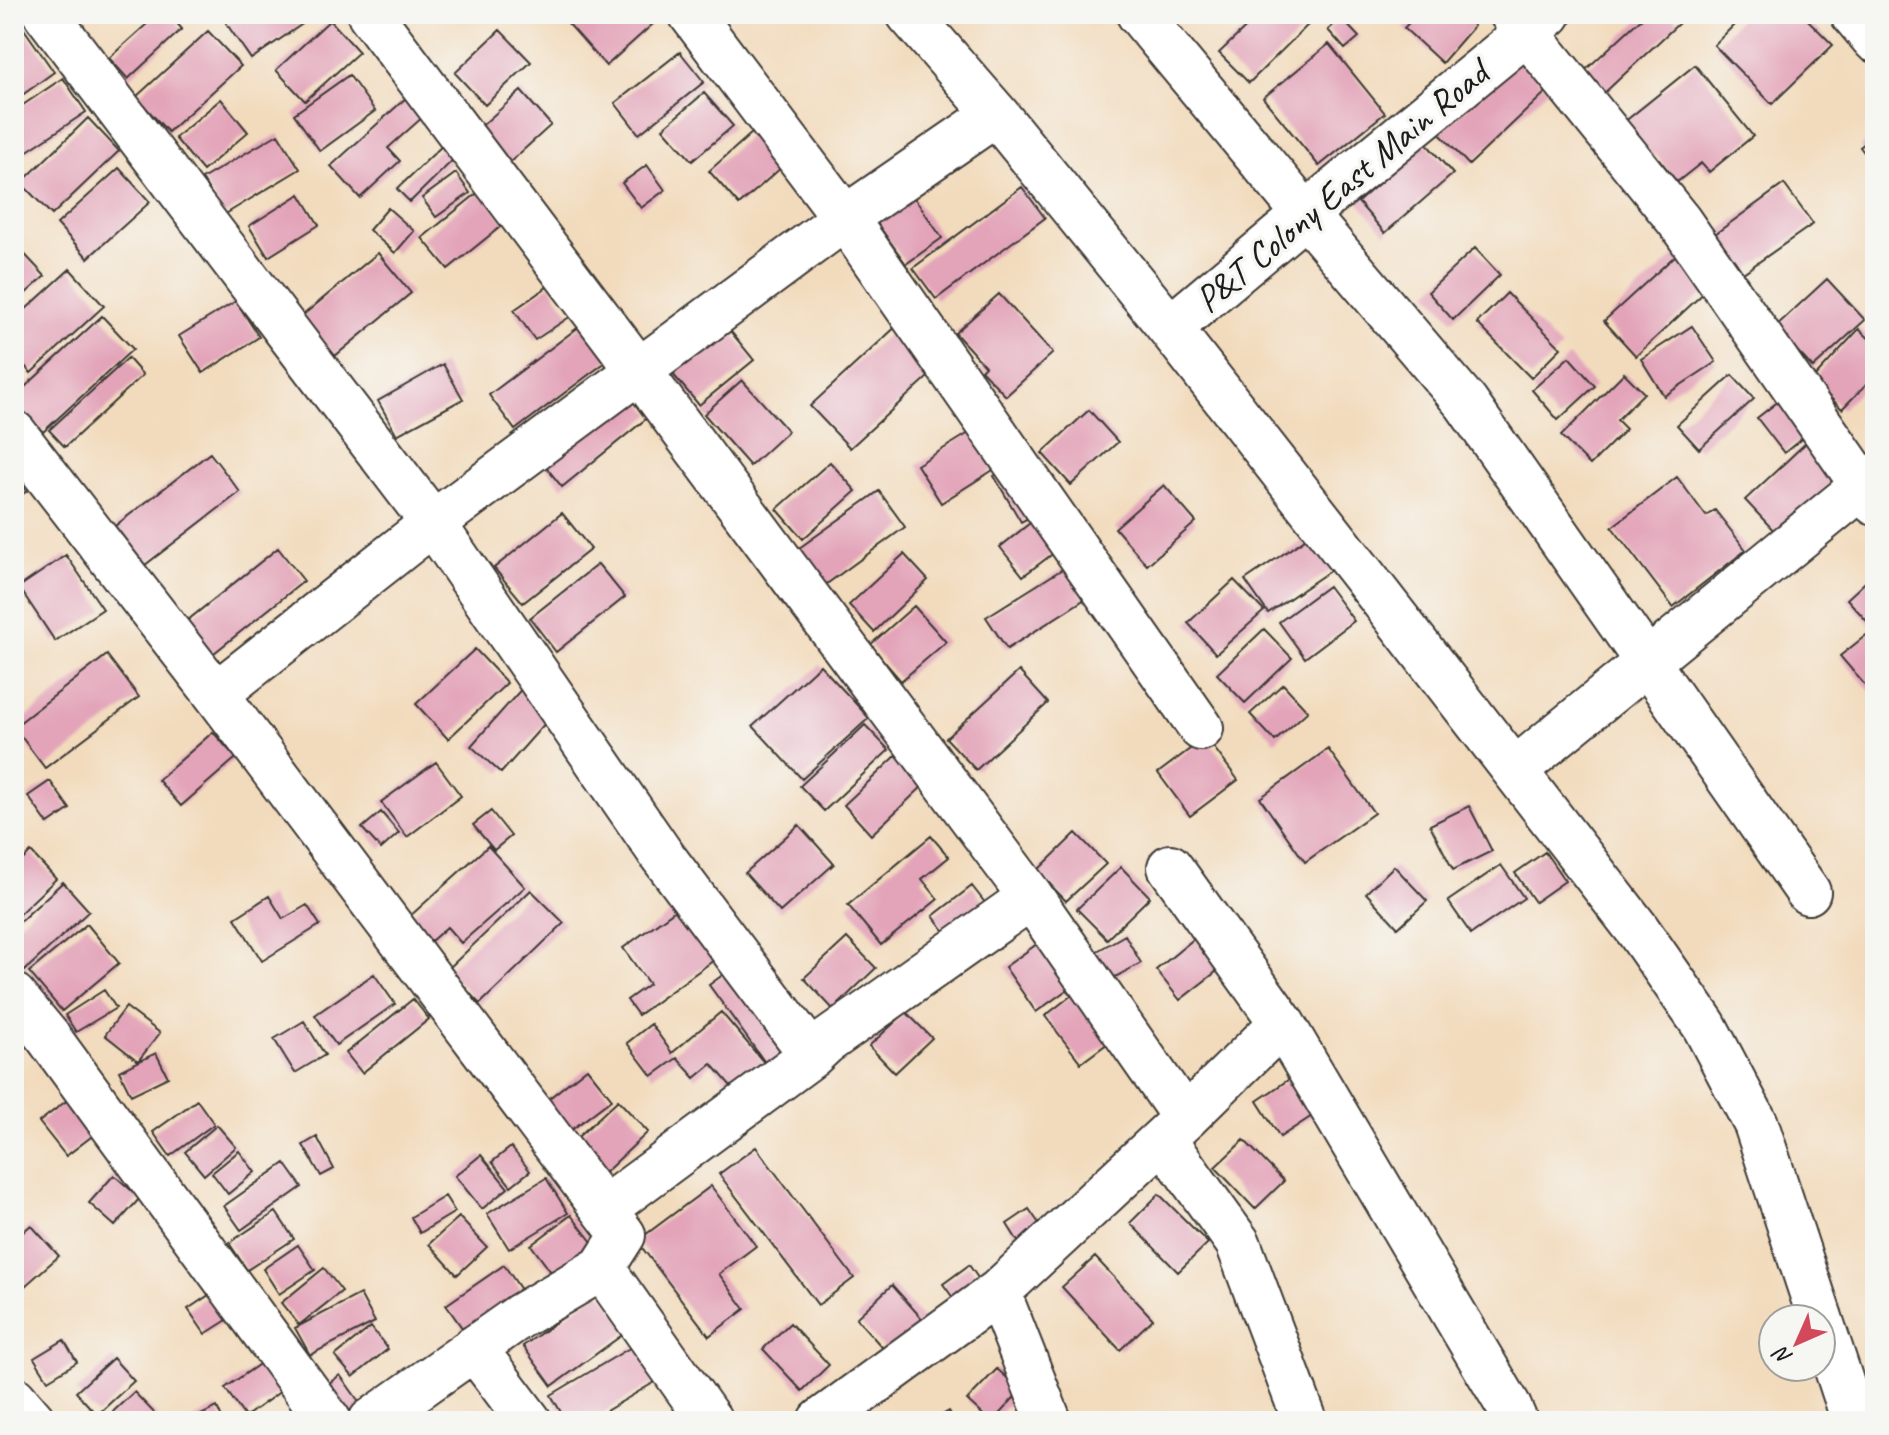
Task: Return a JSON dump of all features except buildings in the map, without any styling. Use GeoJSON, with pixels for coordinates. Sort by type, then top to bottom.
{"type":"FeatureCollection","features":[{"type":"Feature","properties":{"kind":"street"},"geometry":{"type":"LineString","coordinates":[[46,14],[433,523],[661,854],[812,1055]]}},
{"type":"Feature","properties":{"kind":"street"},"geometry":{"type":"LineString","coordinates":[[370,14],[1031,897],[1174,1128],[1238,1243],[1305,1421]]}},
{"type":"Feature","properties":{"kind":"street"},"geometry":{"type":"LineString","coordinates":[[691,14],[845,218],[1201,728]]}},
{"type":"Feature","properties":{"kind":"street"},"geometry":{"type":"LineString","coordinates":[[909,14],[996,114],[1170,328],[1637,929],[1704,1025],[1756,1124],[1861,1412]]}},
{"type":"Feature","properties":{"kind":"street"},"geometry":{"type":"LineString","coordinates":[[1139,14],[1466,403],[1808,892]]}},
{"type":"Feature","properties":{"kind":"street"},"geometry":{"type":"LineString","coordinates":[[1853,14],[1875,40]]}},
{"type":"Feature","properties":{"kind":"street"},"geometry":{"type":"LineString","coordinates":[[1515,770],[1647,662],[1871,488],[1530,20]]}},
{"type":"Feature","properties":{"kind":"street","name":"P&T Colony East Main Road"},"geometry":{"type":"LineString","coordinates":[[1170,328],[1530,20]]}},
{"type":"Feature","properties":{"kind":"street"},"geometry":{"type":"LineString","coordinates":[[216,694],[433,523],[845,218],[996,114]]}},
{"type":"Feature","properties":{"kind":"street"},"geometry":{"type":"LineString","coordinates":[[14,433],[216,694],[623,1235],[602,1268],[520,1316],[371,1421]]}},
{"type":"Feature","properties":{"kind":"street"},"geometry":{"type":"LineString","coordinates":[[1170,867],[1282,1023],[1515,1421]]}},
{"type":"Feature","properties":{"kind":"street"},"geometry":{"type":"LineString","coordinates":[[604,1209],[826,1042],[1031,897]]}},
{"type":"Feature","properties":{"kind":"street"},"geometry":{"type":"LineString","coordinates":[[14,996],[48,1037],[329,1421]]}},
{"type":"Feature","properties":{"kind":"street"},"geometry":{"type":"LineString","coordinates":[[821,1421],[998,1292],[1282,1023]]}},
{"type":"Feature","properties":{"kind":"street"},"geometry":{"type":"LineString","coordinates":[[602,1268],[710,1421]]}},
{"type":"Feature","properties":{"kind":"street"},"geometry":{"type":"LineString","coordinates":[[998,1292],[1049,1421]]}},
{"type":"Feature","properties":{"kind":"street"},"geometry":{"type":"LineString","coordinates":[[474,1348],[529,1421]]}},
{"type":"Feature","properties":{"kind":"street"},"geometry":{"type":"LineString","coordinates":[[14,1399],[33,1421]]}}]}
